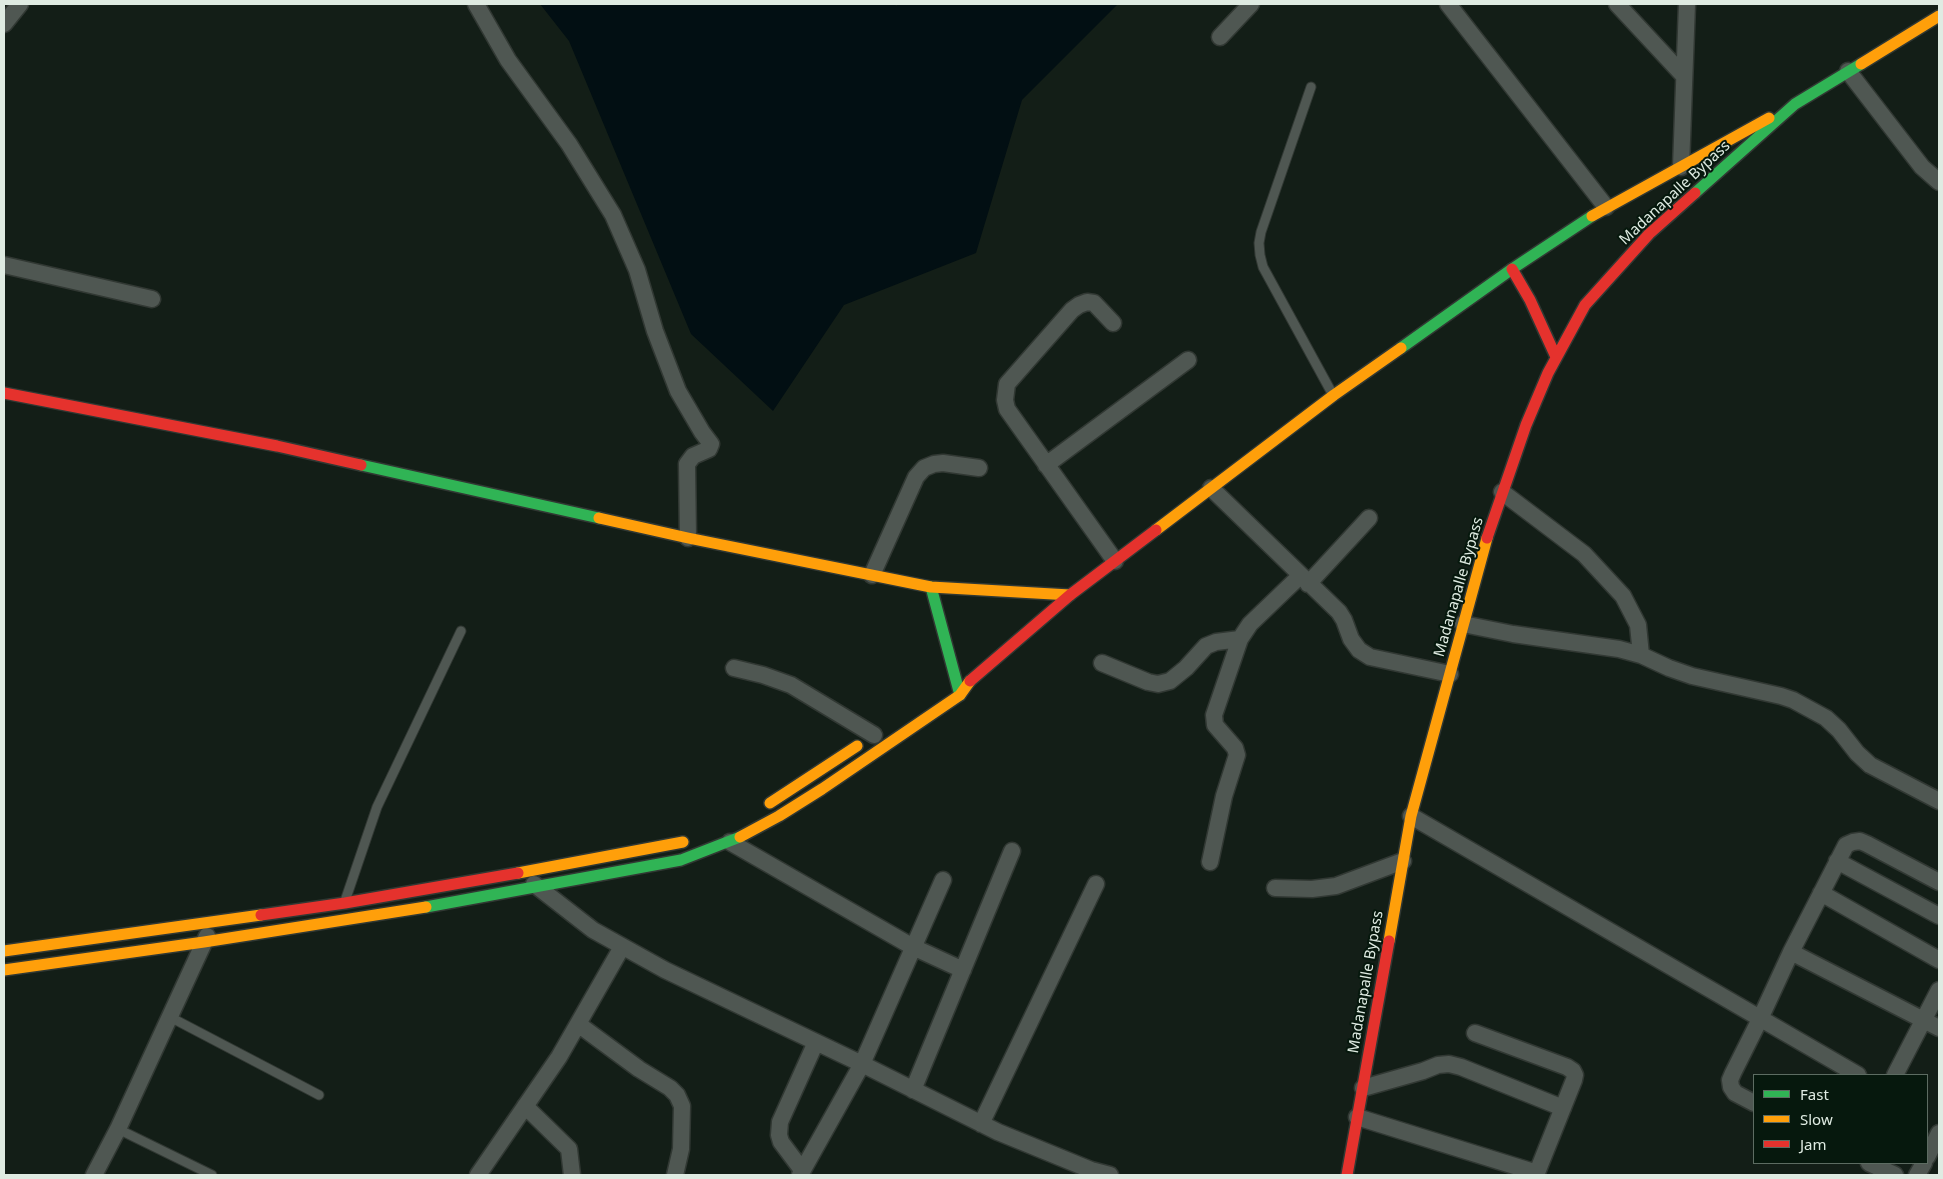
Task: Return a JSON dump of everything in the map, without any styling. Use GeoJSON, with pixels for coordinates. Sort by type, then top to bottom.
{"type":"FeatureCollection","features":[{"type":"Feature","properties":{"kind":"main road"},"geometry":{"type":"LineString","coordinates":[[4,970],[204,942],[466,901],[681,860],[730,842],[779,816],[822,789],[960,695],[972,678],[1070,595],[1334,395],[1512,269],[1606,207],[1795,104],[1939,16]]}},
{"type":"Feature","properties":{"kind":"main road","name":"Madanapalle Bypass"},"geometry":{"type":"LineString","coordinates":[[1347,1175],[1411,816],[1488,534],[1526,425],[1548,373],[1585,305],[1649,234],[1795,104]]}},
{"type":"Feature","properties":{"kind":"main road"},"geometry":{"type":"LineString","coordinates":[[1512,269],[1530,300],[1556,357]]}},
{"type":"Feature","properties":{"kind":"main road"},"geometry":{"type":"LineString","coordinates":[[4,393],[277,446],[688,538],[931,587],[1070,595]]}},
{"type":"Feature","properties":{"kind":"main road"},"geometry":{"type":"LineString","coordinates":[[931,587],[952,683],[960,695]]}},
{"type":"Feature","properties":{"kind":"main road"},"geometry":{"type":"LineString","coordinates":[[952,683],[972,678]]}},
{"type":"Feature","properties":{"kind":"main road"},"geometry":{"type":"LineString","coordinates":[[763,807],[878,732]]}},
{"type":"Feature","properties":{"kind":"main road"},"geometry":{"type":"LineString","coordinates":[[4,951],[345,903],[521,873],[696,839]]}},
{"type":"Feature","properties":{"kind":"street"},"geometry":{"type":"LineString","coordinates":[[4,24],[20,4]]}},
{"type":"Feature","properties":{"kind":"street"},"geometry":{"type":"LineString","coordinates":[[476,4],[508,60],[569,144],[613,215],[637,270],[655,330],[678,391],[711,444],[707,450],[693,456],[688,464],[688,538]]}},
{"type":"Feature","properties":{"kind":"street"},"geometry":{"type":"LineString","coordinates":[[1220,37],[1251,4]]}},
{"type":"Feature","properties":{"kind":"street"},"geometry":{"type":"LineString","coordinates":[[1448,4],[1606,207]]}},
{"type":"Feature","properties":{"kind":"street"},"geometry":{"type":"LineString","coordinates":[[1617,4],[1684,76]]}},
{"type":"Feature","properties":{"kind":"street"},"geometry":{"type":"LineString","coordinates":[[1681,167],[1687,4]]}},
{"type":"Feature","properties":{"kind":"street"},"geometry":{"type":"LineString","coordinates":[[1848,71],[1922,167],[1939,182]]}},
{"type":"Feature","properties":{"kind":"street"},"geometry":{"type":"LineString","coordinates":[[4,266],[152,299]]}},
{"type":"Feature","properties":{"kind":"street"},"geometry":{"type":"LineString","coordinates":[[1113,323],[1094,303],[1079,304],[1007,384],[1005,400],[1007,410],[1115,561]]}},
{"type":"Feature","properties":{"kind":"street"},"geometry":{"type":"LineString","coordinates":[[1046,465],[1188,360]]}},
{"type":"Feature","properties":{"kind":"street"},"geometry":{"type":"LineString","coordinates":[[872,575],[916,477],[924,468],[943,463],[979,468]]}},
{"type":"Feature","properties":{"kind":"street"},"geometry":{"type":"LineString","coordinates":[[1211,488],[1339,612],[1351,639],[1359,650],[1370,656],[1450,674]]}},
{"type":"Feature","properties":{"kind":"street"},"geometry":{"type":"LineString","coordinates":[[1502,492],[1584,554],[1623,596],[1638,624],[1641,654]]}},
{"type":"Feature","properties":{"kind":"street"},"geometry":{"type":"LineString","coordinates":[[1210,862],[1224,796],[1237,755],[1235,748],[1215,725],[1214,716],[1240,639],[1250,624],[1304,580],[1369,518]]}},
{"type":"Feature","properties":{"kind":"street"},"geometry":{"type":"LineString","coordinates":[[1464,624],[1513,634],[1620,649],[1641,654],[1669,668],[1692,676],[1781,696],[1807,707],[1826,718],[1870,765],[1939,801]]}},
{"type":"Feature","properties":{"kind":"street"},"geometry":{"type":"LineString","coordinates":[[1102,663],[1148,682],[1158,684],[1170,681],[1186,668],[1206,646],[1216,642],[1240,639]]}},
{"type":"Feature","properties":{"kind":"street"},"geometry":{"type":"LineString","coordinates":[[734,668],[763,674],[791,685],[878,732]]}},
{"type":"Feature","properties":{"kind":"street"},"geometry":{"type":"LineString","coordinates":[[1411,816],[1856,1074]]}},
{"type":"Feature","properties":{"kind":"street"},"geometry":{"type":"LineString","coordinates":[[1753,1102],[1735,1093],[1731,1087],[1730,1080],[1791,952],[1846,845],[1860,841],[1939,882]]}},
{"type":"Feature","properties":{"kind":"street"},"geometry":{"type":"LineString","coordinates":[[730,842],[913,947],[963,970]]}},
{"type":"Feature","properties":{"kind":"street"},"geometry":{"type":"LineString","coordinates":[[913,1090],[1012,851]]}},
{"type":"Feature","properties":{"kind":"street"},"geometry":{"type":"LineString","coordinates":[[1275,888],[1312,889],[1336,886],[1403,861]]}},
{"type":"Feature","properties":{"kind":"street"},"geometry":{"type":"LineString","coordinates":[[1837,862],[1939,916]]}},
{"type":"Feature","properties":{"kind":"street"},"geometry":{"type":"LineString","coordinates":[[521,873],[593,930],[665,970],[862,1064],[998,1132],[1090,1173],[1110,1175]]}},
{"type":"Feature","properties":{"kind":"street"},"geometry":{"type":"LineString","coordinates":[[816,1042],[780,1122],[779,1135],[801,1173],[862,1064],[943,880]]}},
{"type":"Feature","properties":{"kind":"street"},"geometry":{"type":"LineString","coordinates":[[981,1124],[1096,884]]}},
{"type":"Feature","properties":{"kind":"street"},"geometry":{"type":"LineString","coordinates":[[1821,893],[1939,960]]}},
{"type":"Feature","properties":{"kind":"street"},"geometry":{"type":"LineString","coordinates":[[94,1175],[118,1129],[214,920]]}},
{"type":"Feature","properties":{"kind":"street"},"geometry":{"type":"LineString","coordinates":[[478,1175],[559,1057],[622,947]]}},
{"type":"Feature","properties":{"kind":"street"},"geometry":{"type":"LineString","coordinates":[[1791,952],[1939,1028]]}},
{"type":"Feature","properties":{"kind":"street"},"geometry":{"type":"LineString","coordinates":[[1895,1074],[1939,990]]}},
{"type":"Feature","properties":{"kind":"street"},"geometry":{"type":"LineString","coordinates":[[578,1024],[638,1069],[670,1088],[677,1095],[682,1106],[681,1149],[675,1175]]}},
{"type":"Feature","properties":{"kind":"street"},"geometry":{"type":"LineString","coordinates":[[1357,1117],[1536,1174],[1574,1080],[1572,1070],[1475,1033]]}},
{"type":"Feature","properties":{"kind":"street"},"geometry":{"type":"LineString","coordinates":[[1362,1088],[1438,1065],[1448,1064],[1461,1067],[1563,1108]]}},
{"type":"Feature","properties":{"kind":"street"},"geometry":{"type":"LineString","coordinates":[[525,1106],[568,1149],[572,1175]]}},
{"type":"Feature","properties":{"kind":"street"},"geometry":{"type":"LineString","coordinates":[[1928,1155],[1939,1133]]}},
{"type":"Feature","properties":{"kind":"street"},"geometry":{"type":"LineString","coordinates":[[1871,1164],[1896,1175]]}},
{"type":"Feature","properties":{"kind":"street"},"geometry":{"type":"LineString","coordinates":[[1917,1175],[1923,1164]]}},
{"type":"Feature","properties":{"kind":"lane"},"geometry":{"type":"LineString","coordinates":[[1312,87],[1261,232],[1259,243],[1263,267],[1334,395]]}},
{"type":"Feature","properties":{"kind":"lane"},"geometry":{"type":"LineString","coordinates":[[345,903],[377,807],[461,631]]}},
{"type":"Feature","properties":{"kind":"lane"},"geometry":{"type":"LineString","coordinates":[[170,1017],[319,1095]]}},
{"type":"Feature","properties":{"kind":"lane"},"geometry":{"type":"LineString","coordinates":[[118,1129],[212,1175]]}},
{"type":"Feature","properties":{"kind":"shaded area"},"geometry":{"type":"Polygon","coordinates":[[[540,4],[895,4],[896,6],[898,4],[1118,4],[1022,100],[976,253],[844,305],[773,411],[691,334],[569,41],[540,4]]]}},
{"type":"Feature","properties":{"kind":"traffic: fast"},"geometry":{"type":"LineString","coordinates":[[1695,193],[1795,104],[1861,64]]}},
{"type":"Feature","properties":{"kind":"traffic: fast"},"geometry":{"type":"LineString","coordinates":[[1401,348],[1512,269],[1592,216]]}},
{"type":"Feature","properties":{"kind":"traffic: fast"},"geometry":{"type":"LineString","coordinates":[[361,465],[599,518]]}},
{"type":"Feature","properties":{"kind":"traffic: fast"},"geometry":{"type":"LineString","coordinates":[[931,587],[960,695]]}},
{"type":"Feature","properties":{"kind":"traffic: fast"},"geometry":{"type":"LineString","coordinates":[[426,907],[681,860],[740,837]]}},
{"type":"Feature","properties":{"kind":"traffic: slow"},"geometry":{"type":"LineString","coordinates":[[1861,64],[1939,16]]}},
{"type":"Feature","properties":{"kind":"traffic: slow"},"geometry":{"type":"LineString","coordinates":[[1592,216],[1769,118]]}},
{"type":"Feature","properties":{"kind":"traffic: slow"},"geometry":{"type":"LineString","coordinates":[[1156,530],[1334,395],[1401,348]]}},
{"type":"Feature","properties":{"kind":"traffic: slow"},"geometry":{"type":"LineString","coordinates":[[599,518],[931,587],[1070,595]]}},
{"type":"Feature","properties":{"kind":"traffic: slow"},"geometry":{"type":"LineString","coordinates":[[1389,941],[1411,816],[1487,538]]}},
{"type":"Feature","properties":{"kind":"traffic: slow"},"geometry":{"type":"LineString","coordinates":[[740,837],[779,816],[822,789],[960,695],[970,681]]}},
{"type":"Feature","properties":{"kind":"traffic: slow"},"geometry":{"type":"LineString","coordinates":[[770,803],[857,746]]}},
{"type":"Feature","properties":{"kind":"traffic: slow"},"geometry":{"type":"LineString","coordinates":[[518,873],[683,842]]}},
{"type":"Feature","properties":{"kind":"traffic: slow"},"geometry":{"type":"LineString","coordinates":[[4,970],[204,942],[426,907]]}},
{"type":"Feature","properties":{"kind":"traffic: slow"},"geometry":{"type":"LineString","coordinates":[[4,951],[261,915]]}},
{"type":"Feature","properties":{"kind":"traffic: jam"},"geometry":{"type":"LineString","coordinates":[[1487,538],[1526,425],[1548,373],[1585,305],[1649,234],[1695,193]]}},
{"type":"Feature","properties":{"kind":"traffic: jam"},"geometry":{"type":"LineString","coordinates":[[1512,269],[1530,300],[1556,357]]}},
{"type":"Feature","properties":{"kind":"traffic: jam"},"geometry":{"type":"LineString","coordinates":[[4,393],[277,446],[361,465]]}},
{"type":"Feature","properties":{"kind":"traffic: jam"},"geometry":{"type":"LineString","coordinates":[[970,681],[1070,595],[1156,530]]}},
{"type":"Feature","properties":{"kind":"traffic: jam"},"geometry":{"type":"LineString","coordinates":[[261,915],[345,903],[518,873]]}},
{"type":"Feature","properties":{"kind":"traffic: jam"},"geometry":{"type":"LineString","coordinates":[[1347,1175],[1389,941]]}}]}
